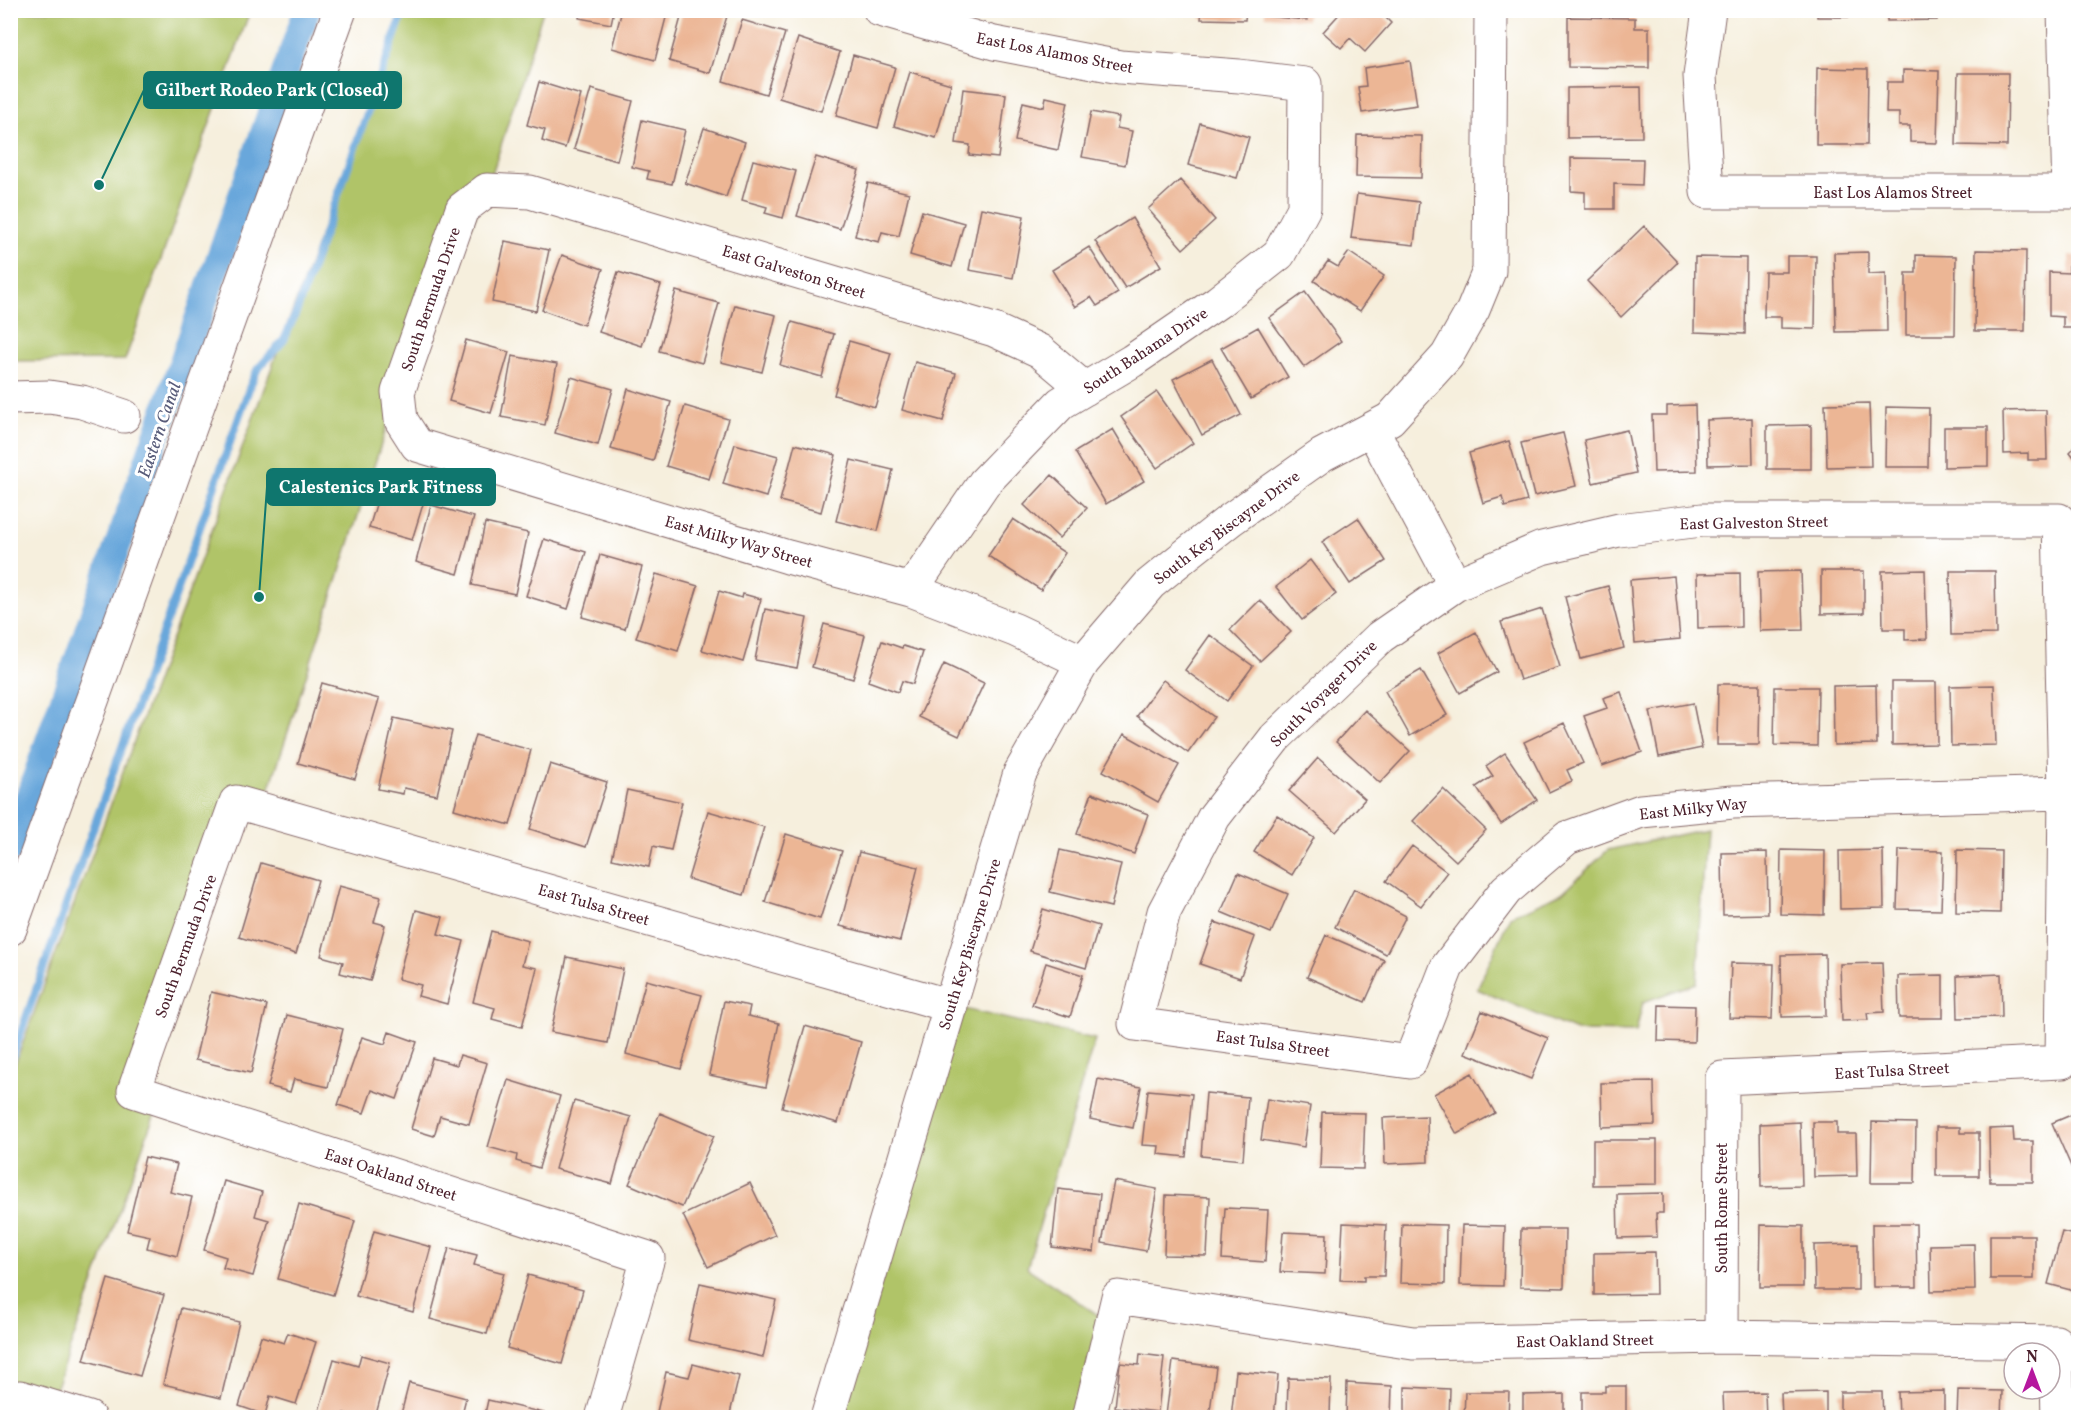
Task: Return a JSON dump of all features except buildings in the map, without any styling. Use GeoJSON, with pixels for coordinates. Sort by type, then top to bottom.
{"type":"FeatureCollection","features":[{"type":"Feature","properties":{"kind":"street"},"geometry":{"type":"LineString","coordinates":[[10,929],[340,10]]}},
{"type":"Feature","properties":{"kind":"street","name":"East Los Alamos Street"},"geometry":{"type":"LineString","coordinates":[[880,10],[994,43],[1120,67],[1239,76],[1305,84]]}},
{"type":"Feature","properties":{"kind":"street","name":"South Key Biscayne Drive"},"geometry":{"type":"LineString","coordinates":[[827,1418],[1020,773],[1083,662],[1150,584],[1187,554],[1230,520],[1312,462],[1390,419],[1447,356],[1473,310],[1489,271],[1491,10]]}},
{"type":"Feature","properties":{"kind":"street","name":"East Los Alamos Street"},"geometry":{"type":"LineString","coordinates":[[1709,10],[1700,76],[1707,192],[2074,192]]}},
{"type":"Feature","properties":{"kind":"street"},"geometry":{"type":"LineString","coordinates":[[2064,10],[2074,192]]}},
{"type":"Feature","properties":{"kind":"street","name":"South Bahama Drive"},"geometry":{"type":"LineString","coordinates":[[911,590],[984,483],[1061,404],[1132,361],[1218,302],[1279,254],[1304,208],[1305,84]]}},
{"type":"Feature","properties":{"kind":"street","name":"East Galveston Street"},"geometry":{"type":"LineString","coordinates":[[487,190],[530,192],[994,330],[1040,351],[1085,389]]}},
{"type":"Feature","properties":{"kind":"street","name":"South Bermuda Drive"},"geometry":{"type":"LineString","coordinates":[[401,420],[398,392],[462,208],[487,190]]}},
{"type":"Feature","properties":{"kind":"street"},"geometry":{"type":"LineString","coordinates":[[10,398],[49,397],[82,402],[124,416]]}},
{"type":"Feature","properties":{"kind":"street","name":"East Milky Way Street"},"geometry":{"type":"LineString","coordinates":[[401,420],[417,445],[777,553],[911,590],[1015,630],[1083,662]]}},
{"type":"Feature","properties":{"kind":"street"},"geometry":{"type":"LineString","coordinates":[[1372,429],[1455,585]]}},
{"type":"Feature","properties":{"kind":"street","name":"East Galveston Street"},"geometry":{"type":"LineString","coordinates":[[1455,585],[1542,548],[1619,530],[1702,520],[2058,520],[2065,793]]}},
{"type":"Feature","properties":{"kind":"street","name":"South Voyager Drive"},"geometry":{"type":"LineString","coordinates":[[1135,1023],[1164,912],[1214,817],[1275,738],[1364,652],[1380,637],[1455,585]]}},
{"type":"Feature","properties":{"kind":"street","name":"East Milky Way"},"geometry":{"type":"LineString","coordinates":[[1410,1062],[1447,967],[1506,890],[1567,838],[1641,811],[1733,802],[2065,793]]}},
{"type":"Feature","properties":{"kind":"street","name":"East Tulsa Street"},"geometry":{"type":"LineString","coordinates":[[1722,1078],[2062,1062],[2065,793]]}},
{"type":"Feature","properties":{"kind":"street","name":"South Bermuda Drive"},"geometry":{"type":"LineString","coordinates":[[134,1091],[236,802]]}},
{"type":"Feature","properties":{"kind":"street","name":"East Tulsa Street"},"geometry":{"type":"LineString","coordinates":[[236,802],[951,1006]]}},
{"type":"Feature","properties":{"kind":"street","name":"East Tulsa Street"},"geometry":{"type":"LineString","coordinates":[[1135,1023],[1410,1062]]}},
{"type":"Feature","properties":{"kind":"street","name":"South Rome Street"},"geometry":{"type":"LineString","coordinates":[[1720,1337],[1722,1078]]}},
{"type":"Feature","properties":{"kind":"street","name":"East Oakland Street"},"geometry":{"type":"LineString","coordinates":[[134,1091],[648,1258],[602,1418]]}},
{"type":"Feature","properties":{"kind":"street","name":"East Oakland Street"},"geometry":{"type":"LineString","coordinates":[[1089,1418],[1118,1297],[1413,1343],[1720,1337],[2056,1342],[2058,1418]]}},
{"type":"Feature","properties":{"kind":"street"},"geometry":{"type":"LineString","coordinates":[[16,1407],[89,1418]]}},
{"type":"Feature","properties":{"kind":"green space"},"geometry":{"type":"Polygon","coordinates":[[[10,11],[250,11],[125,360],[11,361],[10,11]]]}},
{"type":"Feature","properties":{"kind":"green space"},"geometry":{"type":"Polygon","coordinates":[[[403,11],[543,11],[487,190],[398,392],[263,809],[237,802],[134,1090],[160,1099],[49,1406],[11,1417],[10,1078],[403,11]]]}},
{"type":"Feature","properties":{"kind":"green space"},"geometry":{"type":"Polygon","coordinates":[[[1706,829],[1697,983],[1643,1002],[1636,1032],[1576,1031],[1477,989],[1510,916],[1562,893],[1608,850],[1706,829]]]}},
{"type":"Feature","properties":{"kind":"green space"},"geometry":{"type":"Polygon","coordinates":[[[951,1006],[1095,1039],[1027,1268],[1112,1324],[1089,1417],[827,1418],[951,1006]]]}},
{"type":"Feature","properties":{"kind":"waterway","name":"Eastern Canal"},"geometry":{"type":"LineString","coordinates":[[10,850],[307,10]]}},
{"type":"Feature","properties":{"kind":"waterway"},"geometry":{"type":"LineString","coordinates":[[10,1063],[250,386],[257,370],[284,340],[297,310],[404,10]]}},
{"type":"Feature","properties":{"kind":"place","name":"Gilbert Rodeo Park (Closed)"},"geometry":{"type":"Point","coordinates":[99,185]}},
{"type":"Feature","properties":{"kind":"place","name":"Calestenics Park Fitness"},"geometry":{"type":"Point","coordinates":[259,597]}}]}
